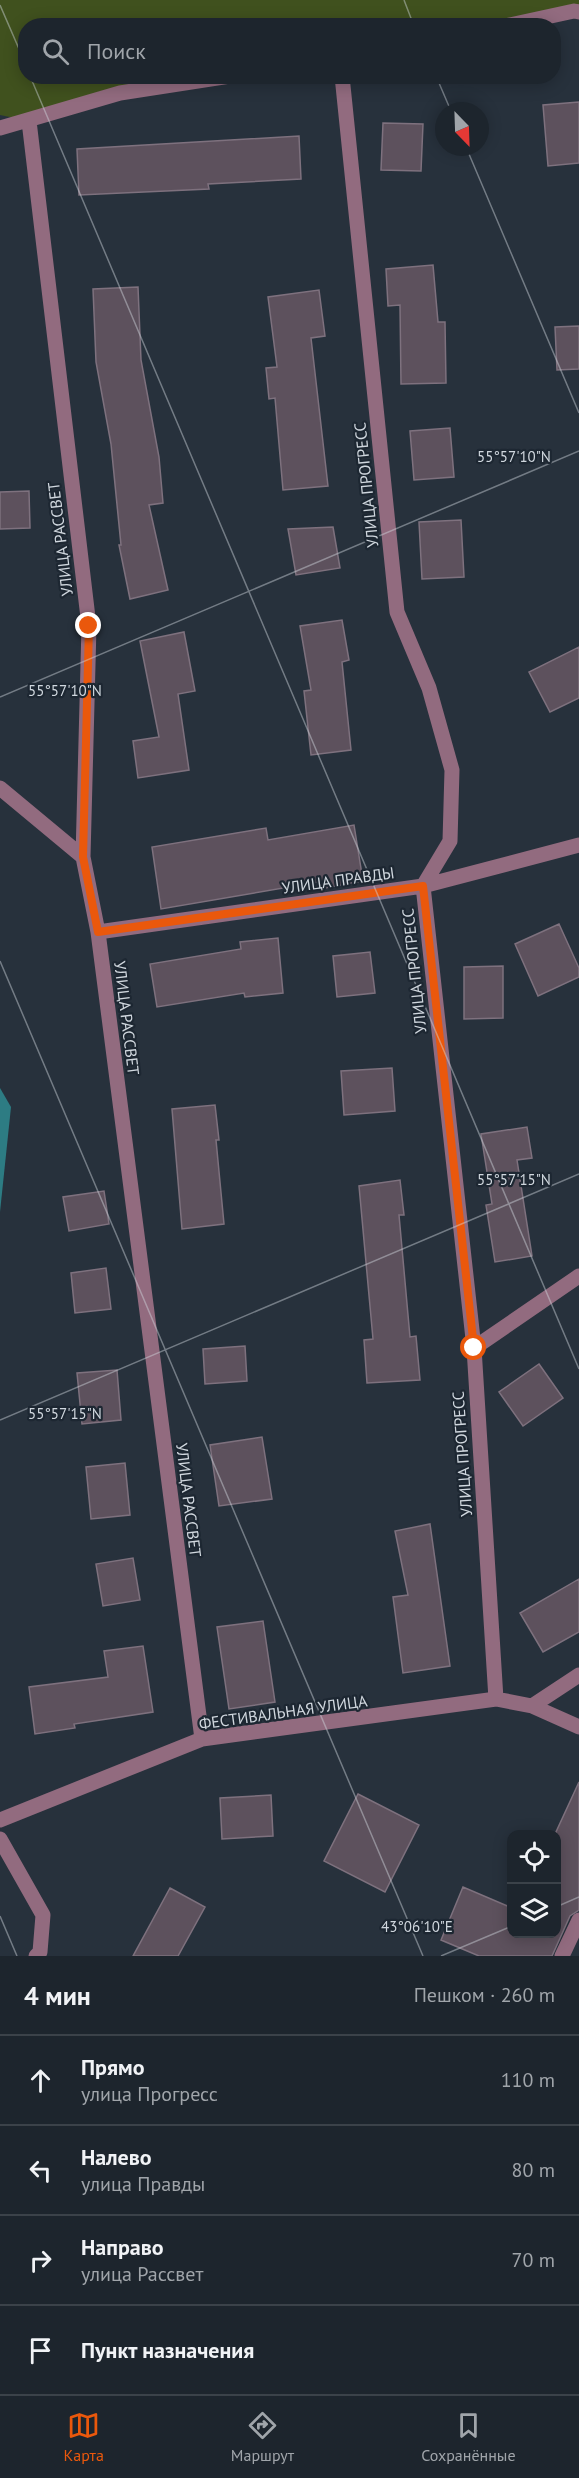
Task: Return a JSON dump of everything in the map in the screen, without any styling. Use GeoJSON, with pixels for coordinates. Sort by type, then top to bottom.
{"type":"FeatureCollection","features":[{"type":"Feature","properties":{"kind":"street"},"geometry":{"type":"LineString","coordinates":[[542,18],[579,12]]}},
{"type":"Feature","properties":{"kind":"street"},"geometry":{"type":"LineString","coordinates":[[0,128],[29,122],[120,93],[178,84]]}},
{"type":"Feature","properties":{"kind":"street","name":"УЛИЦА ПРОГРЕСС"},"geometry":{"type":"LineString","coordinates":[[343,84],[397,612],[429,688],[452,770],[450,841],[423,886],[474,1348],[496,1700]]}},
{"type":"Feature","properties":{"kind":"street","name":"УЛИЦА РАССВЕТ"},"geometry":{"type":"LineString","coordinates":[[29,122],[89,626],[83,857],[98,932],[202,1738]]}},
{"type":"Feature","properties":{"kind":"street"},"geometry":{"type":"LineString","coordinates":[[0,788],[83,857]]}},
{"type":"Feature","properties":{"kind":"street","name":"УЛИЦА ПРАВДЫ"},"geometry":{"type":"LineString","coordinates":[[98,932],[423,886],[579,845]]}},
{"type":"Feature","properties":{"kind":"street"},"geometry":{"type":"LineString","coordinates":[[474,1348],[579,1276]]}},
{"type":"Feature","properties":{"kind":"street"},"geometry":{"type":"LineString","coordinates":[[532,1706],[579,1675]]}},
{"type":"Feature","properties":{"kind":"street","name":"ФЕСТИВАЛЬНАЯ УЛИЦА"},"geometry":{"type":"LineString","coordinates":[[0,1820],[202,1738],[496,1700],[532,1706],[579,1727]]}},
{"type":"Feature","properties":{"kind":"street"},"geometry":{"type":"LineString","coordinates":[[0,1839],[43,1915],[40,1952],[36,1956]]}},
{"type":"Feature","properties":{"kind":"street"},"geometry":{"type":"LineString","coordinates":[[562,1956],[579,1920]]}},
{"type":"Feature","properties":{"kind":"green space"},"geometry":{"type":"Polygon","coordinates":[[[0,0],[579,0],[579,9],[540,18],[18,18],[18,84],[182,84],[120,93],[29,121],[0,115],[0,0]]]}},
{"type":"Feature","properties":{"kind":"water"},"geometry":{"type":"Polygon","coordinates":[[[0,1088],[11,1107],[0,1212],[0,1088]]]}},
{"type":"Feature","properties":{"kind":"building"},"geometry":{"type":"Polygon","coordinates":[[[579,102],[579,163],[548,166],[543,105],[579,102]]]}},
{"type":"Feature","properties":{"kind":"building"},"geometry":{"type":"Polygon","coordinates":[[[383,123],[423,124],[421,171],[381,170],[383,123]]]}},
{"type":"Feature","properties":{"kind":"building"},"geometry":{"type":"Polygon","coordinates":[[[299,136],[301,179],[208,184],[209,189],[79,195],[77,149],[299,136]]]}},
{"type":"Feature","properties":{"kind":"building"},"geometry":{"type":"Polygon","coordinates":[[[433,265],[438,322],[445,322],[446,383],[401,384],[400,305],[388,306],[386,269],[433,265]]]}},
{"type":"Feature","properties":{"kind":"building"},"geometry":{"type":"Polygon","coordinates":[[[138,287],[141,360],[159,457],[163,503],[149,505],[168,590],[130,599],[119,545],[121,545],[111,444],[96,362],[93,289],[138,287]]]}},
{"type":"Feature","properties":{"kind":"building"},"geometry":{"type":"Polygon","coordinates":[[[319,290],[325,336],[311,338],[328,486],[283,490],[275,398],[269,399],[266,368],[277,367],[268,297],[319,290]]]}},
{"type":"Feature","properties":{"kind":"building"},"geometry":{"type":"Polygon","coordinates":[[[579,326],[579,369],[557,370],[555,327],[579,326]]]}},
{"type":"Feature","properties":{"kind":"building"},"geometry":{"type":"Polygon","coordinates":[[[450,428],[454,477],[414,480],[410,431],[450,428]]]}},
{"type":"Feature","properties":{"kind":"building"},"geometry":{"type":"Polygon","coordinates":[[[29,491],[30,528],[0,529],[0,492],[29,491]]]}},
{"type":"Feature","properties":{"kind":"building"},"geometry":{"type":"Polygon","coordinates":[[[461,520],[464,577],[422,579],[419,522],[461,520]]]}},
{"type":"Feature","properties":{"kind":"building"},"geometry":{"type":"Polygon","coordinates":[[[333,527],[340,568],[296,575],[288,529],[333,527]]]}},
{"type":"Feature","properties":{"kind":"building"},"geometry":{"type":"Polygon","coordinates":[[[342,620],[349,660],[342,662],[351,750],[311,755],[304,691],[311,690],[300,626],[342,620]]]}},
{"type":"Feature","properties":{"kind":"building"},"geometry":{"type":"Polygon","coordinates":[[[184,632],[195,691],[178,694],[189,770],[138,778],[133,741],[159,737],[140,641],[184,632]]]}},
{"type":"Feature","properties":{"kind":"building"},"geometry":{"type":"Polygon","coordinates":[[[579,647],[579,698],[550,712],[529,672],[579,647]]]}},
{"type":"Feature","properties":{"kind":"building"},"geometry":{"type":"Polygon","coordinates":[[[354,825],[363,881],[319,889],[318,882],[161,909],[152,847],[266,828],[268,840],[354,825]]]}},
{"type":"Feature","properties":{"kind":"building"},"geometry":{"type":"Polygon","coordinates":[[[559,924],[579,968],[579,977],[538,996],[515,944],[559,924]]]}},
{"type":"Feature","properties":{"kind":"building"},"geometry":{"type":"Polygon","coordinates":[[[278,938],[283,993],[245,997],[244,993],[157,1007],[150,964],[241,949],[240,942],[278,938]]]}},
{"type":"Feature","properties":{"kind":"building"},"geometry":{"type":"Polygon","coordinates":[[[370,952],[375,993],[337,997],[333,956],[370,952]]]}},
{"type":"Feature","properties":{"kind":"building"},"geometry":{"type":"Polygon","coordinates":[[[503,966],[503,1018],[464,1019],[464,967],[503,966]]]}},
{"type":"Feature","properties":{"kind":"building"},"geometry":{"type":"Polygon","coordinates":[[[392,1068],[395,1111],[344,1115],[341,1071],[392,1068]]]}},
{"type":"Feature","properties":{"kind":"building"},"geometry":{"type":"Polygon","coordinates":[[[215,1105],[224,1224],[182,1229],[172,1109],[215,1105]]]}},
{"type":"Feature","properties":{"kind":"building"},"geometry":{"type":"Polygon","coordinates":[[[527,1127],[532,1158],[517,1160],[532,1256],[495,1262],[486,1205],[492,1204],[481,1134],[527,1127]]]}},
{"type":"Feature","properties":{"kind":"building"},"geometry":{"type":"Polygon","coordinates":[[[400,1180],[404,1215],[399,1215],[410,1337],[416,1336],[420,1380],[367,1383],[364,1340],[373,1339],[359,1186],[400,1180]]]}},
{"type":"Feature","properties":{"kind":"building"},"geometry":{"type":"Polygon","coordinates":[[[104,1191],[109,1224],[69,1231],[63,1197],[104,1191]]]}},
{"type":"Feature","properties":{"kind":"building"},"geometry":{"type":"Polygon","coordinates":[[[106,1268],[111,1309],[75,1313],[71,1273],[106,1268]]]}},
{"type":"Feature","properties":{"kind":"building"},"geometry":{"type":"Polygon","coordinates":[[[245,1346],[247,1381],[205,1384],[203,1349],[245,1346]]]}},
{"type":"Feature","properties":{"kind":"building"},"geometry":{"type":"Polygon","coordinates":[[[539,1364],[563,1398],[523,1426],[499,1392],[539,1364]]]}},
{"type":"Feature","properties":{"kind":"building"},"geometry":{"type":"Polygon","coordinates":[[[117,1370],[121,1420],[82,1424],[77,1373],[117,1370]]]}},
{"type":"Feature","properties":{"kind":"building"},"geometry":{"type":"Polygon","coordinates":[[[262,1437],[272,1499],[219,1506],[210,1445],[262,1437]]]}},
{"type":"Feature","properties":{"kind":"building"},"geometry":{"type":"Polygon","coordinates":[[[125,1463],[130,1515],[91,1519],[86,1467],[125,1463]]]}},
{"type":"Feature","properties":{"kind":"building"},"geometry":{"type":"Polygon","coordinates":[[[430,1524],[450,1666],[403,1673],[393,1597],[408,1595],[395,1531],[430,1524]]]}},
{"type":"Feature","properties":{"kind":"building"},"geometry":{"type":"Polygon","coordinates":[[[133,1558],[140,1600],[103,1606],[96,1564],[133,1558]]]}},
{"type":"Feature","properties":{"kind":"building"},"geometry":{"type":"Polygon","coordinates":[[[579,1579],[579,1632],[543,1652],[520,1613],[579,1579]]]}},
{"type":"Feature","properties":{"kind":"building"},"geometry":{"type":"Polygon","coordinates":[[[263,1621],[275,1702],[229,1709],[217,1627],[263,1621]]]}},
{"type":"Feature","properties":{"kind":"building"},"geometry":{"type":"Polygon","coordinates":[[[143,1646],[153,1712],[74,1724],[75,1728],[35,1734],[29,1687],[108,1677],[104,1651],[143,1646]]]}},
{"type":"Feature","properties":{"kind":"building"},"geometry":{"type":"Polygon","coordinates":[[[579,1782],[579,1910],[570,1916],[561,1936],[561,1830],[557,1830],[579,1782]]]}},
{"type":"Feature","properties":{"kind":"building"},"geometry":{"type":"Polygon","coordinates":[[[358,1794],[419,1825],[385,1892],[324,1861],[358,1794]]]}},
{"type":"Feature","properties":{"kind":"building"},"geometry":{"type":"Polygon","coordinates":[[[271,1795],[273,1836],[222,1839],[220,1798],[271,1795]]]}},
{"type":"Feature","properties":{"kind":"building"},"geometry":{"type":"Polygon","coordinates":[[[463,1887],[507,1906],[507,1938],[560,1938],[552,1956],[479,1956],[441,1940],[463,1887]]]}},
{"type":"Feature","properties":{"kind":"building"},"geometry":{"type":"Polygon","coordinates":[[[170,1888],[205,1907],[178,1956],[133,1956],[170,1888]]]}},
{"type":"Feature","properties":{"kind":"route"},"geometry":{"type":"LineString","coordinates":[[89,626],[83,857],[98,932],[423,886],[474,1348]]}}]}
